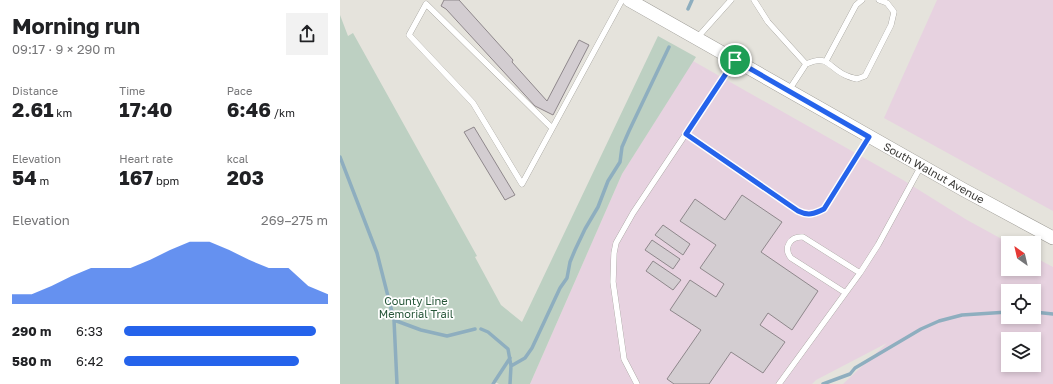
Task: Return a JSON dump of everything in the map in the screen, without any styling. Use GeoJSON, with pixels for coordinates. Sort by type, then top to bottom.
{"type":"FeatureCollection","features":[{"type":"Feature","properties":{"kind":"street","name":"South Walnut Avenue"},"geometry":{"type":"LineString","coordinates":[[629,0],[869,137],[1053,238]]}},
{"type":"Feature","properties":{"kind":"lane"},"geometry":{"type":"LineString","coordinates":[[552,128],[426,4],[409,35],[473,103],[522,184],[622,0]]}},
{"type":"Feature","properties":{"kind":"lane"},"geometry":{"type":"LineString","coordinates":[[697,38],[731,0]]}},
{"type":"Feature","properties":{"kind":"lane"},"geometry":{"type":"LineString","coordinates":[[754,0],[768,22],[806,64]]}},
{"type":"Feature","properties":{"kind":"lane"},"geometry":{"type":"LineString","coordinates":[[826,61],[856,5],[862,0]]}},
{"type":"Feature","properties":{"kind":"lane"},"geometry":{"type":"LineString","coordinates":[[789,90],[806,64],[815,60],[826,61],[845,75],[857,79],[865,76],[891,25],[894,12],[887,3],[879,0]]}},
{"type":"Feature","properties":{"kind":"lane"},"geometry":{"type":"LineString","coordinates":[[637,384],[624,359],[613,282],[614,253],[616,243],[633,213],[735,60]]}},
{"type":"Feature","properties":{"kind":"lane"},"geometry":{"type":"LineString","coordinates":[[686,134],[805,215],[814,214],[824,209],[869,137]]}},
{"type":"Feature","properties":{"kind":"lane"},"geometry":{"type":"LineString","coordinates":[[779,384],[844,292],[860,273],[922,166]]}},
{"type":"Feature","properties":{"kind":"lane"},"geometry":{"type":"LineString","coordinates":[[844,292],[791,258],[786,248],[790,241],[803,237],[860,273]]}},
{"type":"Feature","properties":{"kind":"shaded area"},"geometry":{"type":"Polygon","coordinates":[[[937,0],[1053,0],[1053,211],[884,118],[937,0]]]}},
{"type":"Feature","properties":{"kind":"shaded area"},"geometry":{"type":"Polygon","coordinates":[[[693,61],[903,180],[967,220],[1001,239],[1001,276],[1041,276],[1041,261],[1053,267],[1053,384],[843,384],[887,343],[816,380],[812,384],[530,384],[622,174],[693,61]]]}},
{"type":"Feature","properties":{"kind":"green space","name":"County Line Memorial Trail"},"geometry":{"type":"Polygon","coordinates":[[[340,15],[348,36],[353,33],[477,256],[475,257],[501,305],[522,322],[658,36],[696,57],[622,174],[530,384],[499,384],[493,381],[491,384],[340,384],[340,15]]]}},
{"type":"Feature","properties":{"kind":"building"},"geometry":{"type":"Polygon","coordinates":[[[444,0],[459,0],[513,60],[512,62],[547,101],[579,40],[589,45],[553,115],[535,106],[446,9],[441,6],[444,0]]]}},
{"type":"Feature","properties":{"kind":"building"},"geometry":{"type":"Polygon","coordinates":[[[474,127],[515,195],[505,200],[464,132],[474,127]]]}},
{"type":"Feature","properties":{"kind":"building"},"geometry":{"type":"Polygon","coordinates":[[[742,195],[782,222],[761,252],[818,291],[792,330],[768,313],[760,325],[785,342],[763,373],[731,352],[709,384],[674,384],[667,379],[701,330],[670,310],[690,280],[716,297],[724,284],[700,268],[716,245],[680,221],[695,199],[725,220],[742,195]]]}},
{"type":"Feature","properties":{"kind":"building"},"geometry":{"type":"Polygon","coordinates":[[[663,225],[690,244],[683,255],[655,235],[663,225]]]}},
{"type":"Feature","properties":{"kind":"building"},"geometry":{"type":"Polygon","coordinates":[[[652,240],[680,259],[673,269],[645,250],[652,240]]]}},
{"type":"Feature","properties":{"kind":"building"},"geometry":{"type":"Polygon","coordinates":[[[653,261],[681,280],[673,290],[646,271],[653,261]]]}},
{"type":"Feature","properties":{"kind":"waterway"},"geometry":{"type":"LineString","coordinates":[[688,9],[692,0]]}},
{"type":"Feature","properties":{"kind":"waterway"},"geometry":{"type":"LineString","coordinates":[[511,366],[525,358],[532,348],[560,288],[567,278],[570,262],[575,250],[598,207],[608,181],[620,162],[622,147],[669,47]]}},
{"type":"Feature","properties":{"kind":"waterway"},"geometry":{"type":"LineString","coordinates":[[340,157],[377,253],[394,320],[397,384]]}},
{"type":"Feature","properties":{"kind":"waterway"},"geometry":{"type":"LineString","coordinates":[[823,384],[850,374],[855,368],[921,329],[939,321],[962,315],[1001,312]]}},
{"type":"Feature","properties":{"kind":"waterway"},"geometry":{"type":"LineString","coordinates":[[1041,313],[1053,314]]}},
{"type":"Feature","properties":{"kind":"waterway"},"geometry":{"type":"LineString","coordinates":[[394,320],[421,330],[447,336],[475,329]]}},
{"type":"Feature","properties":{"kind":"waterway"},"geometry":{"type":"LineString","coordinates":[[481,329],[488,332],[508,349],[511,366],[510,384]]}},
{"type":"Feature","properties":{"kind":"waterway"},"geometry":{"type":"LineString","coordinates":[[493,384],[510,358]]}},
{"type":"Feature","properties":{"kind":"route"},"geometry":{"type":"LineString","coordinates":[[735,60],[869,137],[824,209],[814,214],[805,215],[686,134],[735,60]]}}]}
